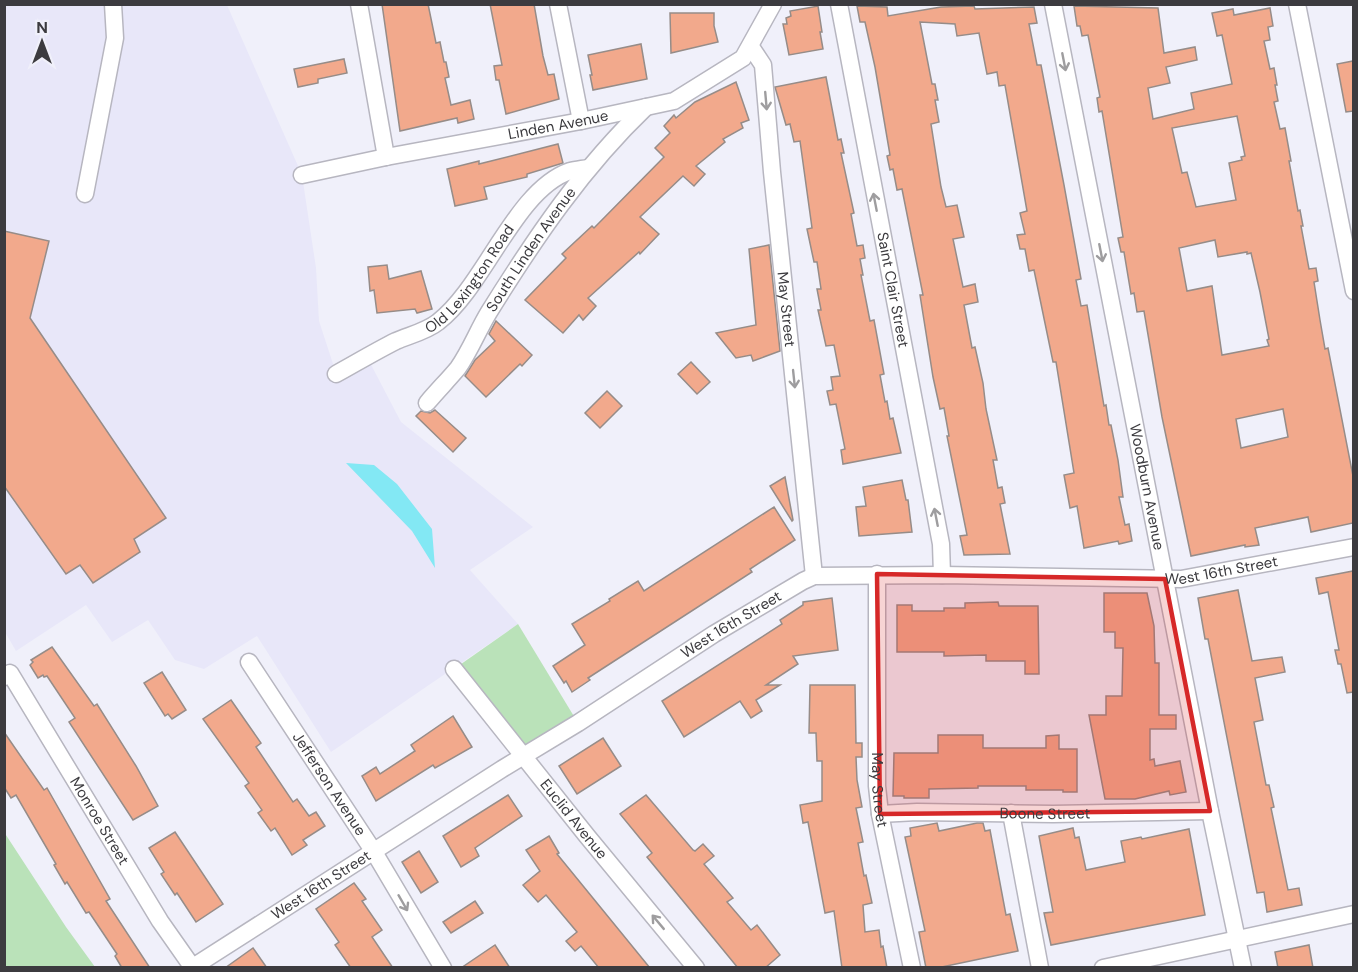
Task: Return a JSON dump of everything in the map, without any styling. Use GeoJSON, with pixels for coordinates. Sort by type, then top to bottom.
{"type":"FeatureCollection","features":[{"type":"Feature","properties":{"kind":"street"},"geometry":{"type":"LineString","coordinates":[[85,194],[114,38],[113,4]]}},
{"type":"Feature","properties":{"kind":"street"},"geometry":{"type":"LineString","coordinates":[[359,4],[386,157]]}},
{"type":"Feature","properties":{"kind":"street"},"geometry":{"type":"LineString","coordinates":[[558,4],[581,121]]}},
{"type":"Feature","properties":{"kind":"street","name":"Linden Avenue"},"geometry":{"type":"LineString","coordinates":[[302,175],[674,101],[743,58],[773,4]]}},
{"type":"Feature","properties":{"kind":"street","name":"Saint Clair Street"},"geometry":{"type":"LineString","coordinates":[[838,4],[941,544],[942,575]]}},
{"type":"Feature","properties":{"kind":"street","name":"Woodburn Avenue"},"geometry":{"type":"LineString","coordinates":[[1053,4],[1210,811],[1243,968]]}},
{"type":"Feature","properties":{"kind":"street"},"geometry":{"type":"LineString","coordinates":[[1297,4],[1353,291]]}},
{"type":"Feature","properties":{"kind":"street","name":"May Street"},"geometry":{"type":"LineString","coordinates":[[751,47],[763,65],[814,576]]}},
{"type":"Feature","properties":{"kind":"street","name":"South Linden Avenue"},"geometry":{"type":"LineString","coordinates":[[427,403],[459,367],[488,314],[546,224],[616,135],[646,107]]}},
{"type":"Feature","properties":{"kind":"street","name":"Old Lexington Road"},"geometry":{"type":"LineString","coordinates":[[336,374],[395,342],[437,324],[473,285],[511,226],[538,193],[569,172],[588,168]]}},
{"type":"Feature","properties":{"kind":"street","name":"West 16th Street"},"geometry":{"type":"LineString","coordinates":[[193,967],[714,634],[814,576],[877,574],[1181,579],[1353,547]]}},
{"type":"Feature","properties":{"kind":"street","name":"May Street"},"geometry":{"type":"LineString","coordinates":[[877,574],[877,786],[880,814],[912,968]]}},
{"type":"Feature","properties":{"kind":"street","name":"Jefferson Avenue"},"geometry":{"type":"LineString","coordinates":[[249,662],[374,852],[443,968]]}},
{"type":"Feature","properties":{"kind":"street","name":"Euclid Avenue"},"geometry":{"type":"LineString","coordinates":[[454,669],[696,968]]}},
{"type":"Feature","properties":{"kind":"street","name":"Monroe Street"},"geometry":{"type":"LineString","coordinates":[[7,675],[160,921],[193,967]]}},
{"type":"Feature","properties":{"kind":"street","name":"Boone Street"},"geometry":{"type":"LineString","coordinates":[[880,814],[1210,811]]}},
{"type":"Feature","properties":{"kind":"street"},"geometry":{"type":"LineString","coordinates":[[1011,813],[1040,968]]}},
{"type":"Feature","properties":{"kind":"street"},"geometry":{"type":"LineString","coordinates":[[1103,968],[1353,914]]}},
{"type":"Feature","properties":{"kind":"highlighted area"},"geometry":{"type":"Polygon","coordinates":[[[877,574],[1165,579],[1210,811],[880,814],[877,574]]]}},
{"type":"Feature","properties":{"kind":"shaded area"},"geometry":{"type":"Polygon","coordinates":[[[5,5],[227,5],[302,175],[316,268],[319,321],[336,373],[367,357],[401,422],[533,527],[470,570],[518,624],[331,752],[257,636],[204,669],[175,660],[148,620],[112,642],[86,605],[16,651],[5,632],[5,5]]]}},
{"type":"Feature","properties":{"kind":"green space"},"geometry":{"type":"Polygon","coordinates":[[[518,624],[578,723],[524,757],[454,669],[518,624]]]}},
{"type":"Feature","properties":{"kind":"green space"},"geometry":{"type":"Polygon","coordinates":[[[4,832],[66,927],[95,967],[5,967],[4,832]]]}},
{"type":"Feature","properties":{"kind":"water"},"geometry":{"type":"Polygon","coordinates":[[[346,463],[374,465],[397,484],[432,529],[435,568],[412,531],[346,463]]]}},
{"type":"Feature","properties":{"kind":"building"},"geometry":{"type":"Polygon","coordinates":[[[382,4],[428,4],[436,43],[440,42],[444,62],[446,62],[449,77],[445,78],[451,105],[470,100],[474,119],[458,123],[457,118],[400,131],[382,4]]]}},
{"type":"Feature","properties":{"kind":"building"},"geometry":{"type":"Polygon","coordinates":[[[490,4],[534,4],[548,75],[554,74],[559,99],[506,114],[499,80],[496,80],[494,66],[502,65],[490,4]]]}},
{"type":"Feature","properties":{"kind":"building"},"geometry":{"type":"Polygon","coordinates":[[[818,6],[823,49],[789,55],[783,24],[787,24],[786,18],[791,16],[790,11],[818,6]]]}},
{"type":"Feature","properties":{"kind":"building"},"geometry":{"type":"Polygon","coordinates":[[[857,6],[887,7],[888,16],[941,7],[974,6],[975,9],[1034,7],[1037,23],[1029,24],[1037,65],[1041,65],[1064,185],[1081,279],[1076,280],[1081,306],[1087,305],[1104,406],[1106,405],[1118,460],[1123,497],[1119,497],[1125,525],[1129,524],[1132,541],[1119,544],[1118,541],[1084,548],[1077,506],[1070,508],[1064,475],[1074,473],[1056,362],[1053,362],[1034,270],[1029,271],[1025,249],[1020,249],[1017,235],[1025,234],[1020,213],[1027,211],[1005,85],[999,86],[997,72],[987,74],[979,33],[957,36],[955,24],[920,22],[932,84],[935,84],[938,100],[935,100],[939,122],[931,124],[941,187],[946,207],[957,205],[964,237],[953,239],[963,287],[975,284],[978,302],[964,305],[972,348],[975,347],[983,383],[997,460],[993,460],[998,488],[1002,487],[1005,503],[1000,504],[1010,554],[964,555],[960,536],[967,535],[947,436],[949,436],[944,408],[940,409],[933,377],[920,295],[923,295],[902,189],[897,190],[893,169],[890,170],[887,156],[890,155],[875,67],[865,22],[860,22],[857,6]]]}},
{"type":"Feature","properties":{"kind":"building"},"geometry":{"type":"Polygon","coordinates":[[[1074,6],[1158,8],[1164,53],[1195,47],[1197,60],[1166,67],[1170,83],[1148,88],[1153,119],[1194,109],[1191,93],[1232,84],[1222,35],[1217,36],[1212,13],[1233,9],[1234,15],[1270,8],[1273,26],[1268,27],[1270,40],[1264,41],[1270,69],[1274,68],[1278,101],[1274,102],[1280,129],[1285,128],[1309,269],[1316,268],[1318,281],[1314,282],[1325,349],[1328,348],[1353,476],[1353,523],[1311,532],[1308,517],[1255,528],[1259,545],[1245,547],[1245,545],[1191,556],[1162,417],[1144,311],[1137,312],[1134,293],[1131,294],[1124,252],[1121,252],[1118,238],[1123,237],[1102,111],[1099,112],[1097,98],[1100,97],[1088,35],[1082,36],[1080,26],[1077,26],[1074,6]],[[1237,116],[1172,128],[1182,173],[1187,172],[1196,207],[1236,200],[1229,163],[1242,160],[1241,157],[1245,156],[1237,116]],[[1215,240],[1179,248],[1187,291],[1212,286],[1222,355],[1269,346],[1251,253],[1218,257],[1215,240]],[[1283,409],[1236,419],[1241,448],[1288,437],[1283,409]]]}},
{"type":"Feature","properties":{"kind":"building"},"geometry":{"type":"Polygon","coordinates":[[[670,13],[714,13],[718,42],[671,53],[670,13]]]}},
{"type":"Feature","properties":{"kind":"building"},"geometry":{"type":"Polygon","coordinates":[[[641,44],[647,79],[593,90],[588,55],[641,44]]]}},
{"type":"Feature","properties":{"kind":"building"},"geometry":{"type":"Polygon","coordinates":[[[344,59],[347,73],[318,79],[318,83],[298,87],[294,69],[344,59]]]}},
{"type":"Feature","properties":{"kind":"building"},"geometry":{"type":"Polygon","coordinates":[[[1353,61],[1353,111],[1346,112],[1337,64],[1353,61]]]}},
{"type":"Feature","properties":{"kind":"building"},"geometry":{"type":"Polygon","coordinates":[[[826,77],[838,140],[841,139],[844,153],[841,153],[854,213],[851,214],[857,246],[863,245],[865,258],[860,259],[863,275],[861,275],[870,321],[874,320],[884,374],[880,375],[885,402],[887,401],[890,419],[893,418],[901,453],[843,464],[841,450],[845,449],[836,404],[830,405],[827,391],[833,390],[831,377],[840,376],[834,345],[826,346],[818,310],[821,310],[817,289],[821,289],[817,262],[814,262],[807,229],[812,228],[800,141],[794,142],[790,124],[786,125],[775,87],[826,77]]]}},
{"type":"Feature","properties":{"kind":"building"},"geometry":{"type":"Polygon","coordinates":[[[736,82],[749,120],[741,123],[743,128],[723,139],[725,142],[696,166],[705,174],[694,186],[683,176],[640,217],[659,234],[640,254],[639,252],[588,298],[596,306],[583,320],[579,315],[563,333],[525,300],[566,258],[562,254],[592,226],[594,228],[664,157],[655,148],[670,133],[664,126],[674,115],[676,118],[695,102],[736,82]]]}},
{"type":"Feature","properties":{"kind":"building"},"geometry":{"type":"Polygon","coordinates":[[[558,144],[563,163],[527,174],[527,177],[484,187],[487,199],[455,206],[447,169],[479,161],[479,164],[558,144]]]}},
{"type":"Feature","properties":{"kind":"building"},"geometry":{"type":"Polygon","coordinates":[[[4,231],[49,241],[30,318],[166,518],[134,539],[140,552],[93,583],[80,565],[66,574],[4,486],[4,231]]]}},
{"type":"Feature","properties":{"kind":"building"},"geometry":{"type":"Polygon","coordinates":[[[769,245],[780,351],[753,361],[751,355],[736,358],[716,333],[756,325],[749,249],[769,245]]]}},
{"type":"Feature","properties":{"kind":"building"},"geometry":{"type":"Polygon","coordinates":[[[387,265],[389,279],[421,271],[432,309],[417,313],[415,309],[377,313],[374,290],[370,291],[368,267],[387,265]]]}},
{"type":"Feature","properties":{"kind":"building"},"geometry":{"type":"Polygon","coordinates":[[[496,321],[532,355],[486,397],[465,376],[475,360],[495,341],[489,334],[496,321]]]}},
{"type":"Feature","properties":{"kind":"building"},"geometry":{"type":"Polygon","coordinates":[[[691,362],[710,382],[697,394],[678,374],[691,362]]]}},
{"type":"Feature","properties":{"kind":"building"},"geometry":{"type":"Polygon","coordinates":[[[607,391],[622,406],[600,428],[585,413],[607,391]]]}},
{"type":"Feature","properties":{"kind":"building"},"geometry":{"type":"Polygon","coordinates":[[[435,410],[466,438],[453,452],[416,416],[421,411],[430,413],[435,410]]]}},
{"type":"Feature","properties":{"kind":"building"},"geometry":{"type":"Polygon","coordinates":[[[785,477],[793,520],[792,521],[770,486],[785,477]]]}},
{"type":"Feature","properties":{"kind":"building"},"geometry":{"type":"Polygon","coordinates":[[[902,480],[906,500],[908,500],[912,532],[859,536],[856,507],[866,506],[863,487],[902,480]]]}},
{"type":"Feature","properties":{"kind":"building"},"geometry":{"type":"Polygon","coordinates":[[[774,507],[795,540],[750,569],[752,572],[588,678],[590,680],[572,692],[566,681],[564,683],[553,666],[585,645],[572,624],[638,581],[644,591],[774,507]]]}},
{"type":"Feature","properties":{"kind":"building"},"geometry":{"type":"Polygon","coordinates":[[[1353,571],[1353,692],[1347,693],[1341,664],[1338,664],[1335,650],[1339,650],[1328,592],[1319,594],[1316,578],[1353,571]]]}},
{"type":"Feature","properties":{"kind":"building"},"geometry":{"type":"Polygon","coordinates":[[[1238,590],[1252,661],[1282,657],[1285,672],[1255,678],[1263,720],[1254,722],[1266,785],[1269,785],[1274,807],[1271,808],[1288,890],[1299,888],[1302,905],[1267,912],[1264,892],[1257,893],[1198,598],[1238,590]]]}},
{"type":"Feature","properties":{"kind":"building"},"geometry":{"type":"Polygon","coordinates":[[[1104,593],[1147,593],[1154,626],[1155,663],[1159,663],[1159,715],[1176,715],[1176,729],[1150,729],[1150,760],[1154,759],[1155,766],[1180,761],[1186,792],[1170,795],[1169,791],[1135,799],[1105,799],[1089,715],[1106,715],[1106,696],[1122,696],[1123,648],[1115,648],[1115,632],[1104,632],[1104,593]]]}},
{"type":"Feature","properties":{"kind":"building"},"geometry":{"type":"Polygon","coordinates":[[[832,598],[838,650],[793,656],[798,664],[766,685],[780,685],[756,700],[762,711],[751,718],[740,701],[684,737],[662,701],[782,624],[780,620],[803,605],[803,602],[832,598]]]}},
{"type":"Feature","properties":{"kind":"building"},"geometry":{"type":"Polygon","coordinates":[[[998,602],[999,606],[1038,606],[1039,674],[1025,674],[1025,661],[986,661],[986,655],[944,656],[944,652],[897,652],[897,605],[912,605],[912,611],[944,611],[944,608],[965,608],[965,603],[998,602]]]}},
{"type":"Feature","properties":{"kind":"building"},"geometry":{"type":"Polygon","coordinates":[[[52,647],[94,706],[97,704],[158,806],[133,820],[69,722],[75,718],[47,676],[43,675],[38,678],[30,665],[33,662],[31,660],[52,647]]]}},
{"type":"Feature","properties":{"kind":"building"},"geometry":{"type":"Polygon","coordinates":[[[162,672],[186,710],[172,719],[168,714],[165,716],[144,683],[162,672]]]}},
{"type":"Feature","properties":{"kind":"building"},"geometry":{"type":"Polygon","coordinates":[[[810,685],[855,685],[856,743],[862,743],[862,757],[856,757],[862,807],[856,808],[863,842],[858,843],[872,903],[863,905],[865,932],[879,930],[887,968],[842,968],[834,911],[825,913],[808,822],[803,823],[800,805],[822,801],[822,761],[817,761],[816,733],[809,733],[810,685]]]}},
{"type":"Feature","properties":{"kind":"building"},"geometry":{"type":"Polygon","coordinates":[[[231,700],[261,743],[256,747],[293,802],[297,799],[309,816],[316,812],[325,826],[303,840],[307,845],[292,855],[275,828],[271,831],[258,813],[262,810],[245,786],[249,783],[203,719],[231,700]]]}},
{"type":"Feature","properties":{"kind":"building"},"geometry":{"type":"Polygon","coordinates":[[[453,716],[472,747],[435,768],[433,765],[376,801],[362,776],[376,767],[380,774],[415,751],[411,745],[453,716]]]}},
{"type":"Feature","properties":{"kind":"building"},"geometry":{"type":"Polygon","coordinates":[[[4,732],[44,790],[47,788],[110,899],[106,901],[150,968],[122,968],[115,956],[117,954],[89,912],[86,913],[67,882],[65,884],[16,795],[11,798],[4,787],[4,732]]]}},
{"type":"Feature","properties":{"kind":"building"},"geometry":{"type":"Polygon","coordinates":[[[938,735],[983,735],[983,748],[1046,748],[1046,736],[1059,735],[1059,749],[1077,749],[1077,792],[1026,790],[1026,786],[978,786],[978,788],[929,789],[929,798],[893,796],[894,753],[938,753],[938,735]]]}},
{"type":"Feature","properties":{"kind":"building"},"geometry":{"type":"Polygon","coordinates":[[[603,738],[621,766],[577,794],[559,766],[603,738]]]}},
{"type":"Feature","properties":{"kind":"building"},"geometry":{"type":"Polygon","coordinates":[[[508,795],[522,816],[475,848],[479,856],[461,867],[443,836],[508,795]]]}},
{"type":"Feature","properties":{"kind":"building"},"geometry":{"type":"Polygon","coordinates":[[[646,795],[693,850],[695,851],[703,844],[714,856],[704,864],[733,898],[727,902],[751,930],[757,925],[780,955],[765,968],[738,968],[647,857],[652,853],[620,814],[646,795]]]}},
{"type":"Feature","properties":{"kind":"building"},"geometry":{"type":"Polygon","coordinates":[[[937,823],[939,831],[977,823],[983,823],[985,831],[990,830],[1006,915],[1010,914],[1018,951],[937,968],[926,968],[919,932],[925,931],[905,837],[911,836],[910,828],[937,823]]]}},
{"type":"Feature","properties":{"kind":"building"},"geometry":{"type":"Polygon","coordinates":[[[1073,828],[1075,838],[1079,837],[1086,870],[1125,862],[1121,841],[1189,829],[1205,915],[1051,945],[1044,913],[1053,912],[1039,836],[1073,828]]]}},
{"type":"Feature","properties":{"kind":"building"},"geometry":{"type":"Polygon","coordinates":[[[175,832],[223,904],[196,922],[161,874],[164,872],[149,848],[175,832]]]}},
{"type":"Feature","properties":{"kind":"building"},"geometry":{"type":"Polygon","coordinates":[[[549,836],[559,853],[557,854],[650,968],[599,968],[581,946],[575,951],[566,941],[577,932],[546,895],[538,902],[523,885],[540,871],[526,850],[549,836]]]}},
{"type":"Feature","properties":{"kind":"building"},"geometry":{"type":"Polygon","coordinates":[[[419,851],[438,882],[421,893],[402,862],[419,851]]]}},
{"type":"Feature","properties":{"kind":"building"},"geometry":{"type":"Polygon","coordinates":[[[354,883],[366,899],[362,901],[382,930],[372,937],[393,968],[351,968],[335,945],[339,942],[316,909],[354,883]]]}},
{"type":"Feature","properties":{"kind":"building"},"geometry":{"type":"Polygon","coordinates":[[[475,901],[483,913],[451,933],[443,922],[475,901]]]}},
{"type":"Feature","properties":{"kind":"building"},"geometry":{"type":"Polygon","coordinates":[[[495,945],[510,968],[461,968],[495,945]]]}},
{"type":"Feature","properties":{"kind":"building"},"geometry":{"type":"Polygon","coordinates":[[[1309,945],[1313,968],[1278,968],[1275,952],[1309,945]]]}},
{"type":"Feature","properties":{"kind":"building"},"geometry":{"type":"Polygon","coordinates":[[[253,948],[267,968],[225,968],[253,948]]]}}]}
